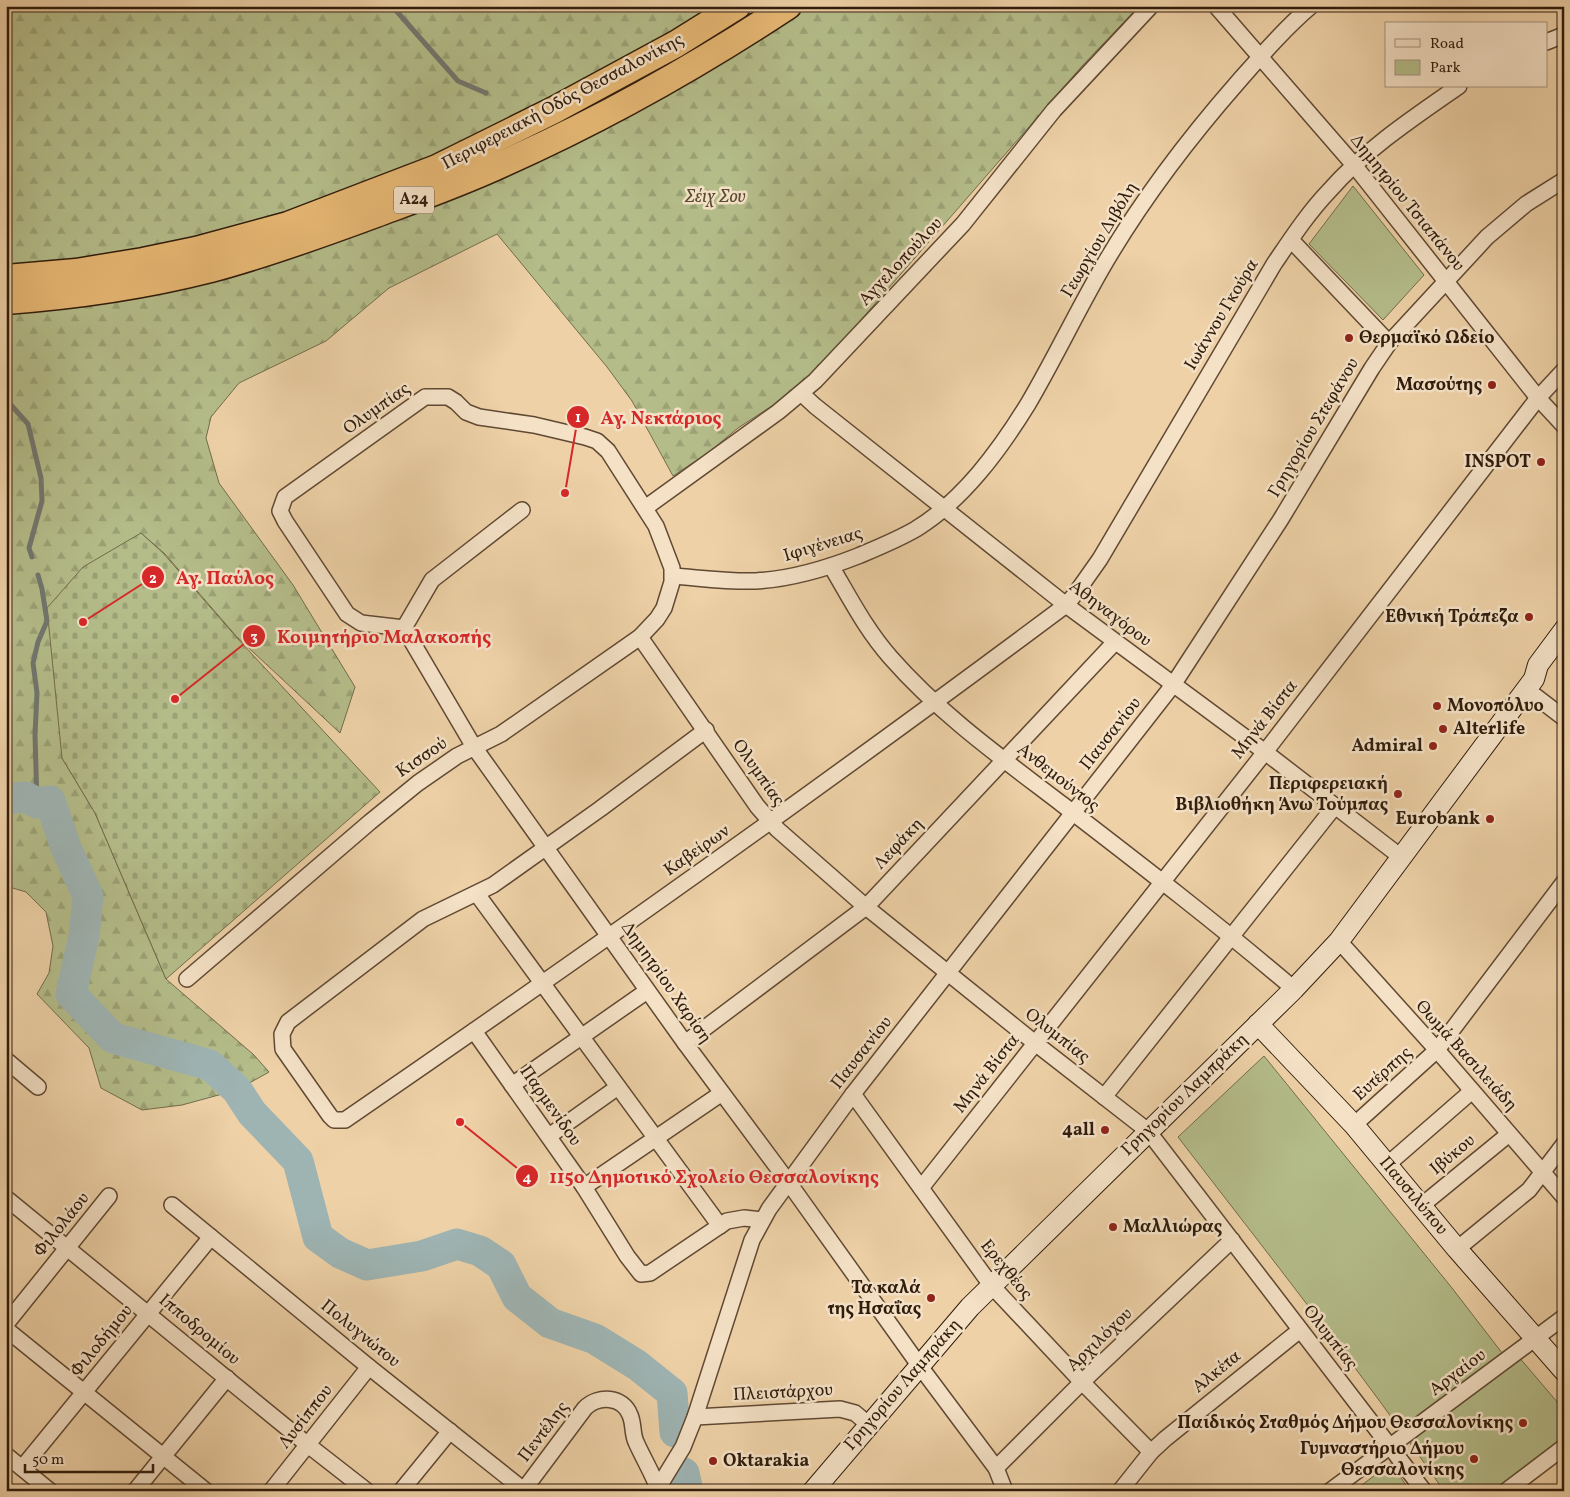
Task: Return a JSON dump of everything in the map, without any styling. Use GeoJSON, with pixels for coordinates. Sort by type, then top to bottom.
{"type":"FeatureCollection","features":[{"type":"Feature","properties":{"kind":"highway","name":"Περιφερειακή Οδός Θεσσαλονίκης"},"geometry":{"type":"LineString","coordinates":[[6,278],[76,272],[143,262],[206,248],[296,222],[437,168],[554,110],[676,44],[737,6]]}},
{"type":"Feature","properties":{"kind":"highway","name":"Περιφερειακή Οδός Θεσσαλονίκης"},"geometry":{"type":"LineString","coordinates":[[6,301],[124,288],[211,269],[310,238],[407,203],[502,164],[601,116],[682,72],[788,6]]}},
{"type":"Feature","properties":{"kind":"main road","name":"Γρηγορίου Λαμπράκη"},"geometry":{"type":"LineString","coordinates":[[813,1491],[868,1424],[991,1285],[1294,989],[1339,941],[1530,684],[1538,665],[1564,630]]}},
{"type":"Feature","properties":{"kind":"main road","name":"Γρηγορίου Λαμπράκη"},"geometry":{"type":"LineString","coordinates":[[1530,684],[1547,673],[1564,651]]}},
{"type":"Feature","properties":{"kind":"main road","name":"Παυσιλύπου"},"geometry":{"type":"LineString","coordinates":[[1258,1024],[1354,1125],[1457,1249],[1564,1371]]}},
{"type":"Feature","properties":{"kind":"street","name":"Αγγελοπούλου"},"geometry":{"type":"LineString","coordinates":[[645,508],[802,394],[958,230],[1054,110],[1151,6]]}},
{"type":"Feature","properties":{"kind":"street","name":"Δημητρίου Τσιαπάνου"},"geometry":{"type":"LineString","coordinates":[[1216,6],[1354,165],[1538,398],[1564,426]]}},
{"type":"Feature","properties":{"kind":"street","name":"Γεωργίου Διβόλη"},"geometry":{"type":"LineString","coordinates":[[943,509],[960,495],[973,480],[1027,404],[1104,264],[1153,189],[1214,110],[1286,28],[1311,6]]}},
{"type":"Feature","properties":{"kind":"street"},"geometry":{"type":"LineString","coordinates":[[1548,41],[1564,34]]}},
{"type":"Feature","properties":{"kind":"street","name":"Ιωάννου Γκούρα"},"geometry":{"type":"LineString","coordinates":[[1066,605],[1100,559],[1274,264],[1291,240],[1328,191],[1354,165],[1385,139],[1456,88]]}},
{"type":"Feature","properties":{"kind":"street","name":"Γρηγορίου Στεφάνου"},"geometry":{"type":"LineString","coordinates":[[1173,685],[1281,519],[1372,368],[1390,343],[1486,237],[1541,194],[1564,180]]}},
{"type":"Feature","properties":{"kind":"street"},"geometry":{"type":"LineString","coordinates":[[1291,240],[1390,343]]}},
{"type":"Feature","properties":{"kind":"street","name":"Μηνά Βίστα"},"geometry":{"type":"LineString","coordinates":[[921,1188],[1265,752],[1538,398],[1564,370]]}},
{"type":"Feature","properties":{"kind":"street","name":"Αθηναγόρου"},"geometry":{"type":"LineString","coordinates":[[802,394],[814,406],[1066,605],[1265,752],[1401,857]]}},
{"type":"Feature","properties":{"kind":"street","name":"Ολυμπίας"},"geometry":{"type":"LineString","coordinates":[[404,628],[361,623],[347,614],[280,511],[285,497],[425,397],[448,397],[466,412],[479,417],[534,424],[597,441],[608,451],[645,508],[661,537],[670,561],[673,576]]}},
{"type":"Feature","properties":{"kind":"street","name":"Ιφιγένειας"},"geometry":{"type":"LineString","coordinates":[[673,576],[755,581],[792,577],[831,566],[895,540],[916,529],[943,509]]}},
{"type":"Feature","properties":{"kind":"street"},"geometry":{"type":"LineString","coordinates":[[404,628],[432,580],[522,510]]}},
{"type":"Feature","properties":{"kind":"street","name":"Ανθεμούντος"},"geometry":{"type":"LineString","coordinates":[[831,566],[874,638],[935,703],[1004,760],[1232,936],[1294,989]]}},
{"type":"Feature","properties":{"kind":"street","name":"Κισσού"},"geometry":{"type":"LineString","coordinates":[[188,979],[397,799],[443,765],[501,734],[640,637],[657,619],[664,608],[671,589],[673,576]]}},
{"type":"Feature","properties":{"kind":"street","name":"Καβείρων"},"geometry":{"type":"LineString","coordinates":[[476,894],[423,919],[288,1022],[281,1039],[285,1054],[334,1120],[345,1120],[474,1031],[770,822],[935,703],[1066,605]]}},
{"type":"Feature","properties":{"kind":"street","name":"Δημητρίου Χαρίση"},"geometry":{"type":"LineString","coordinates":[[404,628],[474,748],[610,935],[685,1043],[996,1468],[1005,1491]]}},
{"type":"Feature","properties":{"kind":"street","name":"Ολυμπίας"},"geometry":{"type":"LineString","coordinates":[[640,637],[770,822],[866,907],[1035,1044],[1148,1131],[1424,1491]]}},
{"type":"Feature","properties":{"kind":"street","name":"Λεφάκη"},"geometry":{"type":"LineString","coordinates":[[685,1043],[866,907],[1115,642]]}},
{"type":"Feature","properties":{"kind":"street"},"geometry":{"type":"LineString","coordinates":[[1530,684],[1564,718]]}},
{"type":"Feature","properties":{"kind":"street","name":"Παυσανίου"},"geometry":{"type":"LineString","coordinates":[[658,1490],[683,1447],[695,1417],[747,1255],[762,1220],[853,1094],[949,974],[1173,685]]}},
{"type":"Feature","properties":{"kind":"street"},"geometry":{"type":"LineString","coordinates":[[706,730],[547,847],[493,885],[476,894],[583,1037],[720,1226],[727,1221],[739,1218],[762,1220]]}},
{"type":"Feature","properties":{"kind":"street"},"geometry":{"type":"LineString","coordinates":[[1104,1096],[1334,806]]}},
{"type":"Feature","properties":{"kind":"street","name":"Ευτέρπης"},"geometry":{"type":"LineString","coordinates":[[1354,1125],[1436,1050],[1564,882]]}},
{"type":"Feature","properties":{"kind":"street","name":"Θωμά Βασιλειάδη"},"geometry":{"type":"LineString","coordinates":[[1339,941],[1564,1197]]}},
{"type":"Feature","properties":{"kind":"street"},"geometry":{"type":"LineString","coordinates":[[512,1084],[648,991]]}},
{"type":"Feature","properties":{"kind":"street","name":"Παρμενίδου"},"geometry":{"type":"LineString","coordinates":[[474,1031],[584,1187],[635,1267],[643,1274],[650,1274],[720,1226]]}},
{"type":"Feature","properties":{"kind":"street"},"geometry":{"type":"LineString","coordinates":[[6,1060],[38,1087]]}},
{"type":"Feature","properties":{"kind":"street"},"geometry":{"type":"LineString","coordinates":[[549,1136],[618,1087]]}},
{"type":"Feature","properties":{"kind":"street"},"geometry":{"type":"LineString","coordinates":[[1387,1165],[1472,1091]]}},
{"type":"Feature","properties":{"kind":"street"},"geometry":{"type":"LineString","coordinates":[[584,1187],[722,1093]]}},
{"type":"Feature","properties":{"kind":"street","name":"Ερεχθέος"},"geometry":{"type":"LineString","coordinates":[[853,1094],[991,1285],[1151,1452]]}},
{"type":"Feature","properties":{"kind":"street","name":"Ιβύκου"},"geometry":{"type":"LineString","coordinates":[[1422,1206],[1509,1134]]}},
{"type":"Feature","properties":{"kind":"street"},"geometry":{"type":"LineString","coordinates":[[1457,1249],[1529,1190],[1564,1144]]}},
{"type":"Feature","properties":{"kind":"street","name":"Φιλολάου"},"geometry":{"type":"LineString","coordinates":[[6,1324],[109,1196]]}},
{"type":"Feature","properties":{"kind":"street","name":"Ιπποδρομίου"},"geometry":{"type":"LineString","coordinates":[[6,1198],[367,1491]]}},
{"type":"Feature","properties":{"kind":"street","name":"Πολυγνώτου"},"geometry":{"type":"LineString","coordinates":[[172,1205],[369,1367],[524,1490]]}},
{"type":"Feature","properties":{"kind":"street","name":"Φιλοδήμου"},"geometry":{"type":"LineString","coordinates":[[22,1468],[211,1237]]}},
{"type":"Feature","properties":{"kind":"street","name":"Αρχιλόχου"},"geometry":{"type":"LineString","coordinates":[[996,1468],[1082,1382],[1232,1240]]}},
{"type":"Feature","properties":{"kind":"street","name":"Αργαίου"},"geometry":{"type":"LineString","coordinates":[[1330,1491],[1564,1318]]}},
{"type":"Feature","properties":{"kind":"street"},"geometry":{"type":"LineString","coordinates":[[6,1329],[206,1491]]}},
{"type":"Feature","properties":{"kind":"street","name":"Αλκέτα"},"geometry":{"type":"LineString","coordinates":[[1120,1491],[1151,1452],[1165,1439],[1300,1330]]}},
{"type":"Feature","properties":{"kind":"street","name":"Λυσίππου"},"geometry":{"type":"LineString","coordinates":[[271,1491],[369,1367]]}},
{"type":"Feature","properties":{"kind":"street"},"geometry":{"type":"LineString","coordinates":[[135,1491],[227,1378]]}},
{"type":"Feature","properties":{"kind":"street","name":"Πεντέλης"},"geometry":{"type":"LineString","coordinates":[[524,1490],[586,1408],[593,1402],[602,1399],[619,1403],[629,1412],[634,1439],[658,1490]]}},
{"type":"Feature","properties":{"kind":"street","name":"Πλειστάρχου"},"geometry":{"type":"LineString","coordinates":[[695,1417],[840,1408],[855,1413],[868,1424]]}},
{"type":"Feature","properties":{"kind":"street"},"geometry":{"type":"LineString","coordinates":[[401,1491],[450,1430]]}},
{"type":"Feature","properties":{"kind":"street"},"geometry":{"type":"LineString","coordinates":[[1506,1491],[1564,1447]]}},
{"type":"Feature","properties":{"kind":"street"},"geometry":{"type":"LineString","coordinates":[[6,1455],[50,1491]]}},
{"type":"Feature","properties":{"kind":"green space","name":"Σέιχ Σου"},"geometry":{"type":"Polygon","coordinates":[[[6,6],[1139,6],[1082,66],[853,329],[804,381],[787,396],[738,428],[709,452],[673,476],[632,401],[607,367],[497,234],[389,288],[326,341],[239,383],[211,417],[206,438],[219,483],[293,585],[355,687],[340,733],[237,637],[165,554],[141,533],[62,758],[95,813],[166,979],[254,1055],[269,1072],[237,1090],[182,1105],[142,1110],[101,1088],[89,1048],[37,994],[49,973],[53,946],[46,912],[26,892],[6,886],[6,6]]]}},
{"type":"Feature","properties":{"kind":"green space"},"geometry":{"type":"Polygon","coordinates":[[[1353,186],[1424,275],[1383,320],[1309,244],[1353,186]]]}},
{"type":"Feature","properties":{"kind":"green space"},"geometry":{"type":"Polygon","coordinates":[[[141,533],[163,553],[238,639],[380,792],[166,979],[95,813],[62,758],[47,608],[83,567],[141,533]]]}},
{"type":"Feature","properties":{"kind":"green space"},"geometry":{"type":"Polygon","coordinates":[[[1264,1056],[1452,1288],[1509,1362],[1518,1356],[1564,1410],[1564,1442],[1496,1491],[1444,1491],[1347,1357],[1178,1137],[1264,1056]]]}},
{"type":"Feature","properties":{"kind":"green space"},"geometry":{"type":"Polygon","coordinates":[[[1391,1463],[1410,1491],[1354,1491],[1391,1463]]]}},
{"type":"Feature","properties":{"kind":"waterway"},"geometry":{"type":"LineString","coordinates":[[392,6],[458,81],[486,93]]}},
{"type":"Feature","properties":{"kind":"waterway"},"geometry":{"type":"LineString","coordinates":[[11,405],[28,424],[41,478],[42,501],[29,548],[32,557]]}},
{"type":"Feature","properties":{"kind":"waterway"},"geometry":{"type":"LineString","coordinates":[[37,803],[35,735],[37,693],[33,663],[38,642],[47,621],[38,575]]}},
{"type":"Feature","properties":{"kind":"waterway"},"geometry":{"type":"LineString","coordinates":[[6,799],[26,797],[37,803],[50,801],[66,848],[88,896],[84,936],[71,994],[113,1038],[210,1065],[237,1090],[252,1113],[298,1161],[318,1237],[340,1253],[367,1265],[422,1256],[457,1244],[480,1251],[501,1265],[517,1297],[550,1323],[595,1339],[637,1365],[672,1393],[675,1432]]}},
{"type":"Feature","properties":{"kind":"waterway"},"geometry":{"type":"LineString","coordinates":[[684,1473],[688,1491]]}},
{"type":"Feature","properties":{"kind":"place","name":"Θερμαϊκό Ωδείο"},"geometry":{"type":"Point","coordinates":[1349,338]}},
{"type":"Feature","properties":{"kind":"place","name":"Μασούτης"},"geometry":{"type":"Point","coordinates":[1492,385]}},
{"type":"Feature","properties":{"kind":"place","name":"INSPOT"},"geometry":{"type":"Point","coordinates":[1541,462]}},
{"type":"Feature","properties":{"kind":"place","name":"Αγ. Νεκτάριος"},"geometry":{"type":"Point","coordinates":[565,493]}},
{"type":"Feature","properties":{"kind":"place","name":"Εθνική Τράπεζα"},"geometry":{"type":"Point","coordinates":[1529,617]}},
{"type":"Feature","properties":{"kind":"place","name":"Αγ. Παύλος"},"geometry":{"type":"Point","coordinates":[83,622]}},
{"type":"Feature","properties":{"kind":"place","name":"Κοιμητήριο Μαλακοπής"},"geometry":{"type":"Point","coordinates":[175,699]}},
{"type":"Feature","properties":{"kind":"place","name":"Μονοπόλυο"},"geometry":{"type":"Point","coordinates":[1437,706]}},
{"type":"Feature","properties":{"kind":"place","name":"Alterlife"},"geometry":{"type":"Point","coordinates":[1443,729]}},
{"type":"Feature","properties":{"kind":"place","name":"Admiral"},"geometry":{"type":"Point","coordinates":[1433,746]}},
{"type":"Feature","properties":{"kind":"place","name":"Περιφερειακή Βιβλιοθήκη Άνω Τούμπας"},"geometry":{"type":"Point","coordinates":[1398,794]}},
{"type":"Feature","properties":{"kind":"place","name":"Eurobank"},"geometry":{"type":"Point","coordinates":[1490,819]}},
{"type":"Feature","properties":{"kind":"place","name":"115o Δημοτικό Σχολείο Θεσσαλονίκης"},"geometry":{"type":"Point","coordinates":[460,1122]}},
{"type":"Feature","properties":{"kind":"place","name":"4all"},"geometry":{"type":"Point","coordinates":[1105,1130]}},
{"type":"Feature","properties":{"kind":"place","name":"Μαλλιώρας"},"geometry":{"type":"Point","coordinates":[1113,1227]}},
{"type":"Feature","properties":{"kind":"place","name":"Τα καλά της Ησαΐας"},"geometry":{"type":"Point","coordinates":[931,1298]}},
{"type":"Feature","properties":{"kind":"place","name":"Παιδικός Σταθμός Δήμου Θεσσαλονίκης"},"geometry":{"type":"Point","coordinates":[1523,1423]}},
{"type":"Feature","properties":{"kind":"place","name":"Γυμναστήριο Δήμου Θεσσαλονίκης"},"geometry":{"type":"Point","coordinates":[1474,1459]}},
{"type":"Feature","properties":{"kind":"place","name":"Oktarakia"},"geometry":{"type":"Point","coordinates":[713,1461]}}]}
